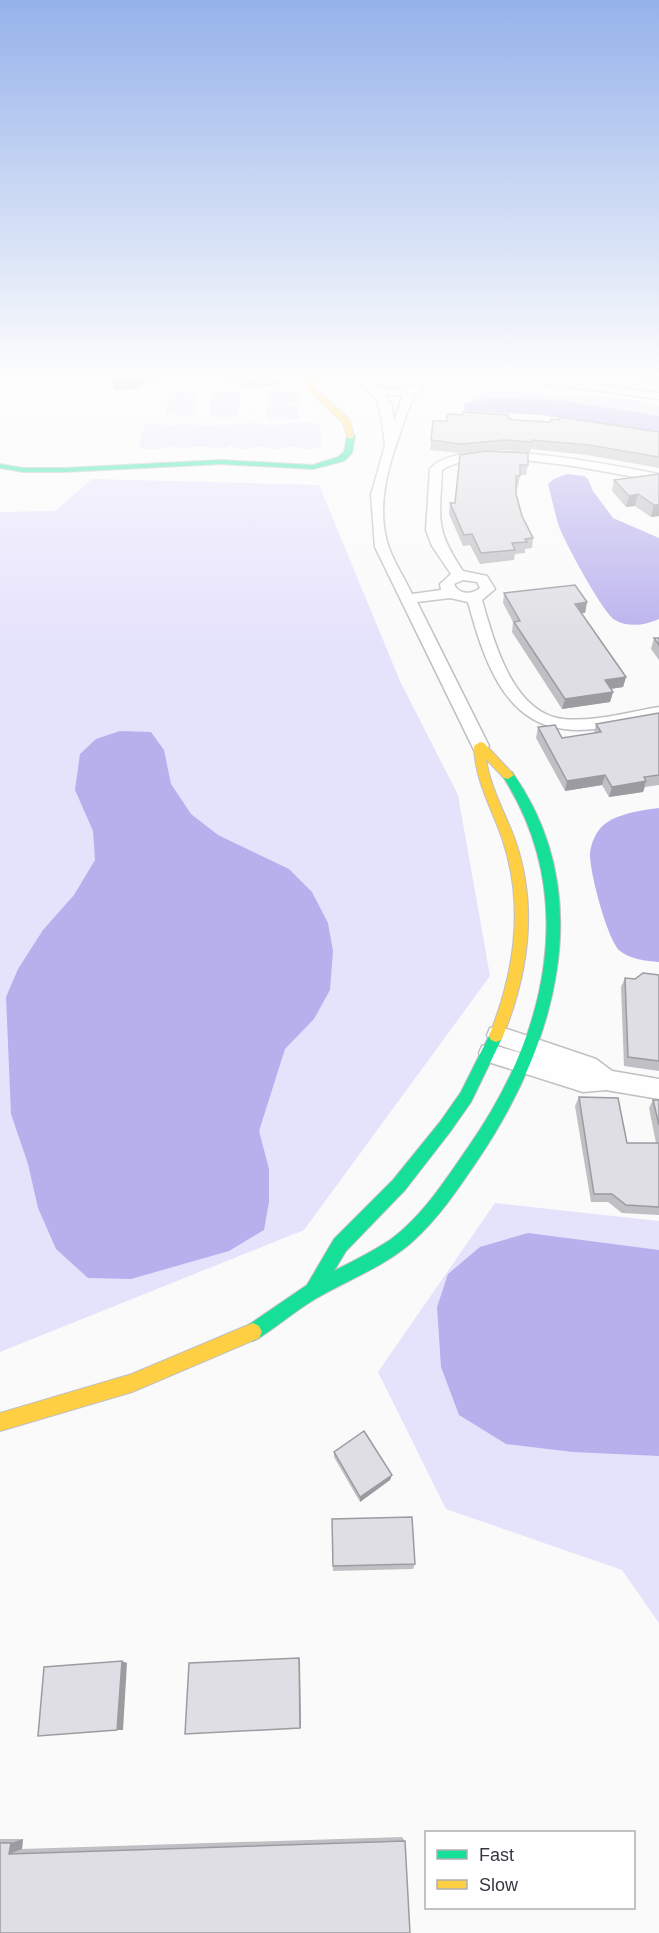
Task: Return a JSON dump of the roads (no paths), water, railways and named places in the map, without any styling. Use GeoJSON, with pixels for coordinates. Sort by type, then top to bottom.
{"type":"FeatureCollection","features":[{"type":"Feature","properties":{"kind":"street"},"geometry":{"type":"LineString","coordinates":[[0,466],[20,470],[97,470],[147,465]]}},
{"type":"Feature","properties":{"kind":"street"},"geometry":{"type":"LineString","coordinates":[[288,465],[318,465]]}},
{"type":"Feature","properties":{"kind":"street"},"geometry":{"type":"LineString","coordinates":[[0,1422],[104,1395],[184,1364],[256,1330],[313,1290],[360,1267],[402,1240],[434,1206],[476,1152],[506,1106],[529,1055],[546,1007],[556,948],[549,866],[539,836],[510,775],[480,746],[382,547],[376,510],[383,465]]}},
{"type":"Feature","properties":{"kind":"street"},"geometry":{"type":"LineString","coordinates":[[438,465],[433,530],[453,584],[474,597],[491,651],[519,702],[530,713],[562,724],[659,712]]}},
{"type":"Feature","properties":{"kind":"street"},"geometry":{"type":"LineString","coordinates":[[585,465],[659,478]]}},
{"type":"Feature","properties":{"kind":"street"},"geometry":{"type":"LineString","coordinates":[[405,594],[453,584],[476,576],[486,582],[488,589],[486,593],[474,597]]}},
{"type":"Feature","properties":{"kind":"street"},"geometry":{"type":"LineString","coordinates":[[313,1290],[333,1252],[399,1186],[437,1141],[476,1081],[494,1044],[509,1001],[519,951],[523,910],[521,880],[514,855],[478,763],[480,746]]}},
{"type":"Feature","properties":{"kind":"street"},"geometry":{"type":"LineString","coordinates":[[494,1044],[529,1055],[583,1082],[606,1080],[659,1089]]}}]}
